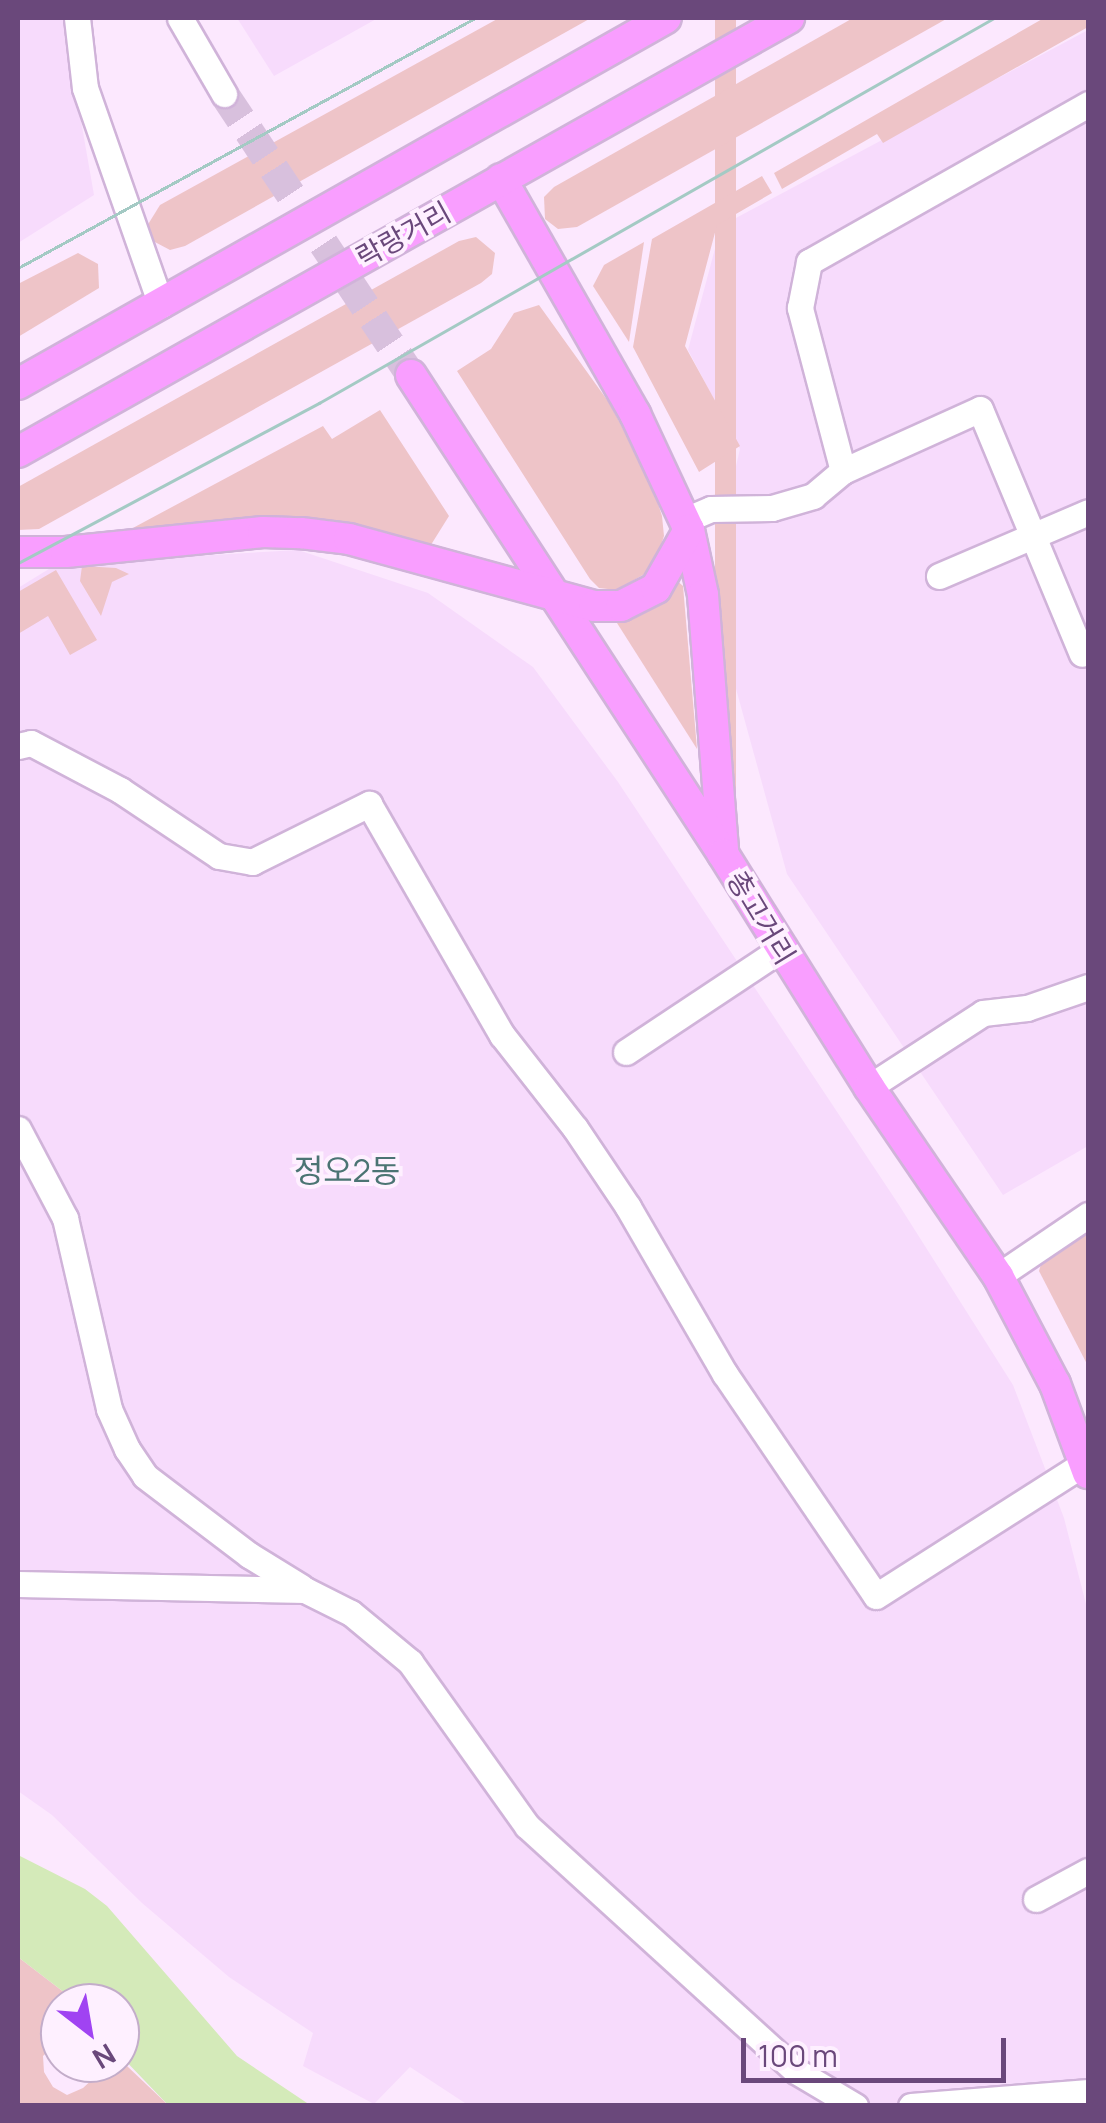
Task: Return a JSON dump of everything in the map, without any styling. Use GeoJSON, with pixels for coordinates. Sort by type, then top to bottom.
{"type":"FeatureCollection","features":[{"type":"Feature","properties":{"kind":"main road","name":"락랑거리"},"geometry":{"type":"LineString","coordinates":[[18,384],[666,18]]}},
{"type":"Feature","properties":{"kind":"main road","name":"락랑거리"},"geometry":{"type":"LineString","coordinates":[[18,452],[790,18]]}},
{"type":"Feature","properties":{"kind":"main road"},"geometry":{"type":"LineString","coordinates":[[501,179],[635,414],[687,525],[703,596],[724,854]]}},
{"type":"Feature","properties":{"kind":"main road","name":"총고거리"},"geometry":{"type":"LineString","coordinates":[[410,375],[724,854],[869,1087],[998,1276],[1055,1384],[1087,1468]]}},
{"type":"Feature","properties":{"kind":"main road"},"geometry":{"type":"LineString","coordinates":[[18,552],[66,552],[263,532],[301,534],[349,540],[594,606],[634,602],[663,578],[687,525]]}},
{"type":"Feature","properties":{"kind":"street"},"geometry":{"type":"LineString","coordinates":[[77,18],[76,38],[86,88],[161,306]]}},
{"type":"Feature","properties":{"kind":"street"},"geometry":{"type":"LineString","coordinates":[[180,18],[224,94]]}},
{"type":"Feature","properties":{"kind":"street"},"geometry":{"type":"LineString","coordinates":[[842,471],[800,308],[809,262],[1088,104]]}},
{"type":"Feature","properties":{"kind":"street"},"geometry":{"type":"LineString","coordinates":[[687,525],[711,509],[772,508],[813,496],[842,471],[980,410],[1082,654]]}},
{"type":"Feature","properties":{"kind":"street"},"geometry":{"type":"LineString","coordinates":[[938,576],[1088,512]]}},
{"type":"Feature","properties":{"kind":"street"},"geometry":{"type":"LineString","coordinates":[[18,746],[31,744],[120,790],[218,856],[252,862],[368,804],[502,1036],[575,1128],[628,1206],[725,1374],[876,1596],[1087,1468]]}},
{"type":"Feature","properties":{"kind":"street"},"geometry":{"type":"LineString","coordinates":[[626,1052],[781,949]]}},
{"type":"Feature","properties":{"kind":"street"},"geometry":{"type":"LineString","coordinates":[[869,1087],[983,1013],[1027,1008],[1088,986]]}},
{"type":"Feature","properties":{"kind":"street"},"geometry":{"type":"LineString","coordinates":[[18,1129],[66,1218],[108,1409],[145,1476],[248,1554],[350,1613],[410,1662],[527,1826],[796,2072],[855,2106]]}},
{"type":"Feature","properties":{"kind":"street"},"geometry":{"type":"LineString","coordinates":[[998,1276],[1088,1215]]}},
{"type":"Feature","properties":{"kind":"street"},"geometry":{"type":"LineString","coordinates":[[18,1584],[305,1590]]}},
{"type":"Feature","properties":{"kind":"street"},"geometry":{"type":"LineString","coordinates":[[1036,1899],[1088,1871]]}},
{"type":"Feature","properties":{"kind":"street"},"geometry":{"type":"LineString","coordinates":[[911,2106],[1088,2092]]}},
{"type":"Feature","properties":{"kind":"shaded area"},"geometry":{"type":"Polygon","coordinates":[[[18,18],[63,18],[94,195],[18,243],[18,18]]]}},
{"type":"Feature","properties":{"kind":"shaded area"},"geometry":{"type":"Polygon","coordinates":[[[237,18],[378,18],[274,76],[237,18]]]}},
{"type":"Feature","properties":{"kind":"shaded area"},"geometry":{"type":"Polygon","coordinates":[[[499,18],[591,18],[185,246],[170,250],[153,241],[147,226],[160,205],[499,18]]]}},
{"type":"Feature","properties":{"kind":"shaded area"},"geometry":{"type":"Polygon","coordinates":[[[715,18],[736,18],[736,817],[715,817],[715,18]]]}},
{"type":"Feature","properties":{"kind":"shaded area"},"geometry":{"type":"Polygon","coordinates":[[[853,18],[948,18],[577,227],[558,229],[545,219],[544,197],[554,187],[853,18]]]}},
{"type":"Feature","properties":{"kind":"shaded area"},"geometry":{"type":"Polygon","coordinates":[[[1044,18],[1088,18],[1088,27],[883,143],[877,134],[782,189],[774,173],[1044,18]]]}},
{"type":"Feature","properties":{"kind":"shaded area"},"geometry":{"type":"Polygon","coordinates":[[[1088,30],[1088,1146],[1003,1195],[787,874],[719,627],[718,543],[740,449],[688,350],[721,226],[1088,30]]]}},
{"type":"Feature","properties":{"kind":"shaded area"},"geometry":{"type":"Polygon","coordinates":[[[762,176],[772,193],[717,225],[685,346],[740,446],[699,472],[633,347],[652,239],[762,176]]]}},
{"type":"Feature","properties":{"kind":"shaded area"},"geometry":{"type":"Polygon","coordinates":[[[476,237],[495,253],[492,274],[481,283],[39,529],[18,530],[18,487],[459,241],[476,237]]]}},
{"type":"Feature","properties":{"kind":"shaded area"},"geometry":{"type":"Polygon","coordinates":[[[644,242],[629,342],[593,286],[604,265],[644,242]]]}},
{"type":"Feature","properties":{"kind":"shaded area"},"geometry":{"type":"Polygon","coordinates":[[[78,253],[98,264],[99,288],[18,337],[18,284],[78,253]]]}},
{"type":"Feature","properties":{"kind":"shaded area"},"geometry":{"type":"Polygon","coordinates":[[[539,305],[610,404],[651,482],[662,516],[664,536],[653,569],[617,590],[599,588],[590,579],[457,371],[491,349],[514,313],[539,305]]]}},
{"type":"Feature","properties":{"kind":"shaded area"},"geometry":{"type":"Polygon","coordinates":[[[380,410],[449,516],[429,548],[391,535],[327,522],[267,518],[131,529],[323,426],[332,439],[380,410]]]}},
{"type":"Feature","properties":{"kind":"shaded area"},"geometry":{"type":"Polygon","coordinates":[[[298,550],[428,593],[533,667],[618,782],[899,1205],[1013,1385],[1064,1518],[1088,1612],[1088,2105],[468,2105],[410,2067],[374,2104],[303,2066],[313,2033],[229,1977],[142,1903],[52,1815],[18,1791],[18,588],[57,564],[298,550]]]}},
{"type":"Feature","properties":{"kind":"shaded area"},"geometry":{"type":"Polygon","coordinates":[[[82,566],[116,568],[129,574],[112,582],[101,616],[80,581],[82,566]]]}},
{"type":"Feature","properties":{"kind":"shaded area"},"geometry":{"type":"Polygon","coordinates":[[[56,570],[97,640],[70,655],[48,616],[18,634],[18,592],[56,570]]]}},
{"type":"Feature","properties":{"kind":"shaded area"},"geometry":{"type":"Polygon","coordinates":[[[675,579],[683,586],[697,749],[610,612],[675,579]]]}},
{"type":"Feature","properties":{"kind":"shaded area"},"geometry":{"type":"Polygon","coordinates":[[[1088,1231],[1088,1366],[1039,1271],[1042,1261],[1088,1231]]]}},
{"type":"Feature","properties":{"kind":"shaded area"},"geometry":{"type":"Polygon","coordinates":[[[18,1855],[85,1889],[107,1906],[237,2056],[310,2105],[168,2105],[140,2076],[140,1983],[52,1983],[18,1957],[18,1855]]]}},
{"type":"Feature","properties":{"kind":"shaded area"},"geometry":{"type":"Polygon","coordinates":[[[18,1957],[52,1983],[40,1983],[40,2083],[51,2083],[67,2095],[88,2083],[140,2083],[140,2078],[168,2105],[18,2105],[18,1957]]]}},
{"type":"Feature","properties":{"kind":"tunnel"},"geometry":{"type":"LineString","coordinates":[[224,94],[411,375]]}},
{"type":"Feature","properties":{"kind":"tram line"},"geometry":{"type":"LineString","coordinates":[[18,268],[475,18]]}},
{"type":"Feature","properties":{"kind":"tram line"},"geometry":{"type":"LineString","coordinates":[[18,563],[319,403],[994,18]]}},
{"type":"Feature","properties":{"kind":"district","name":"정오2동"},"geometry":{"type":"Point","coordinates":[347,1170]}}]}
